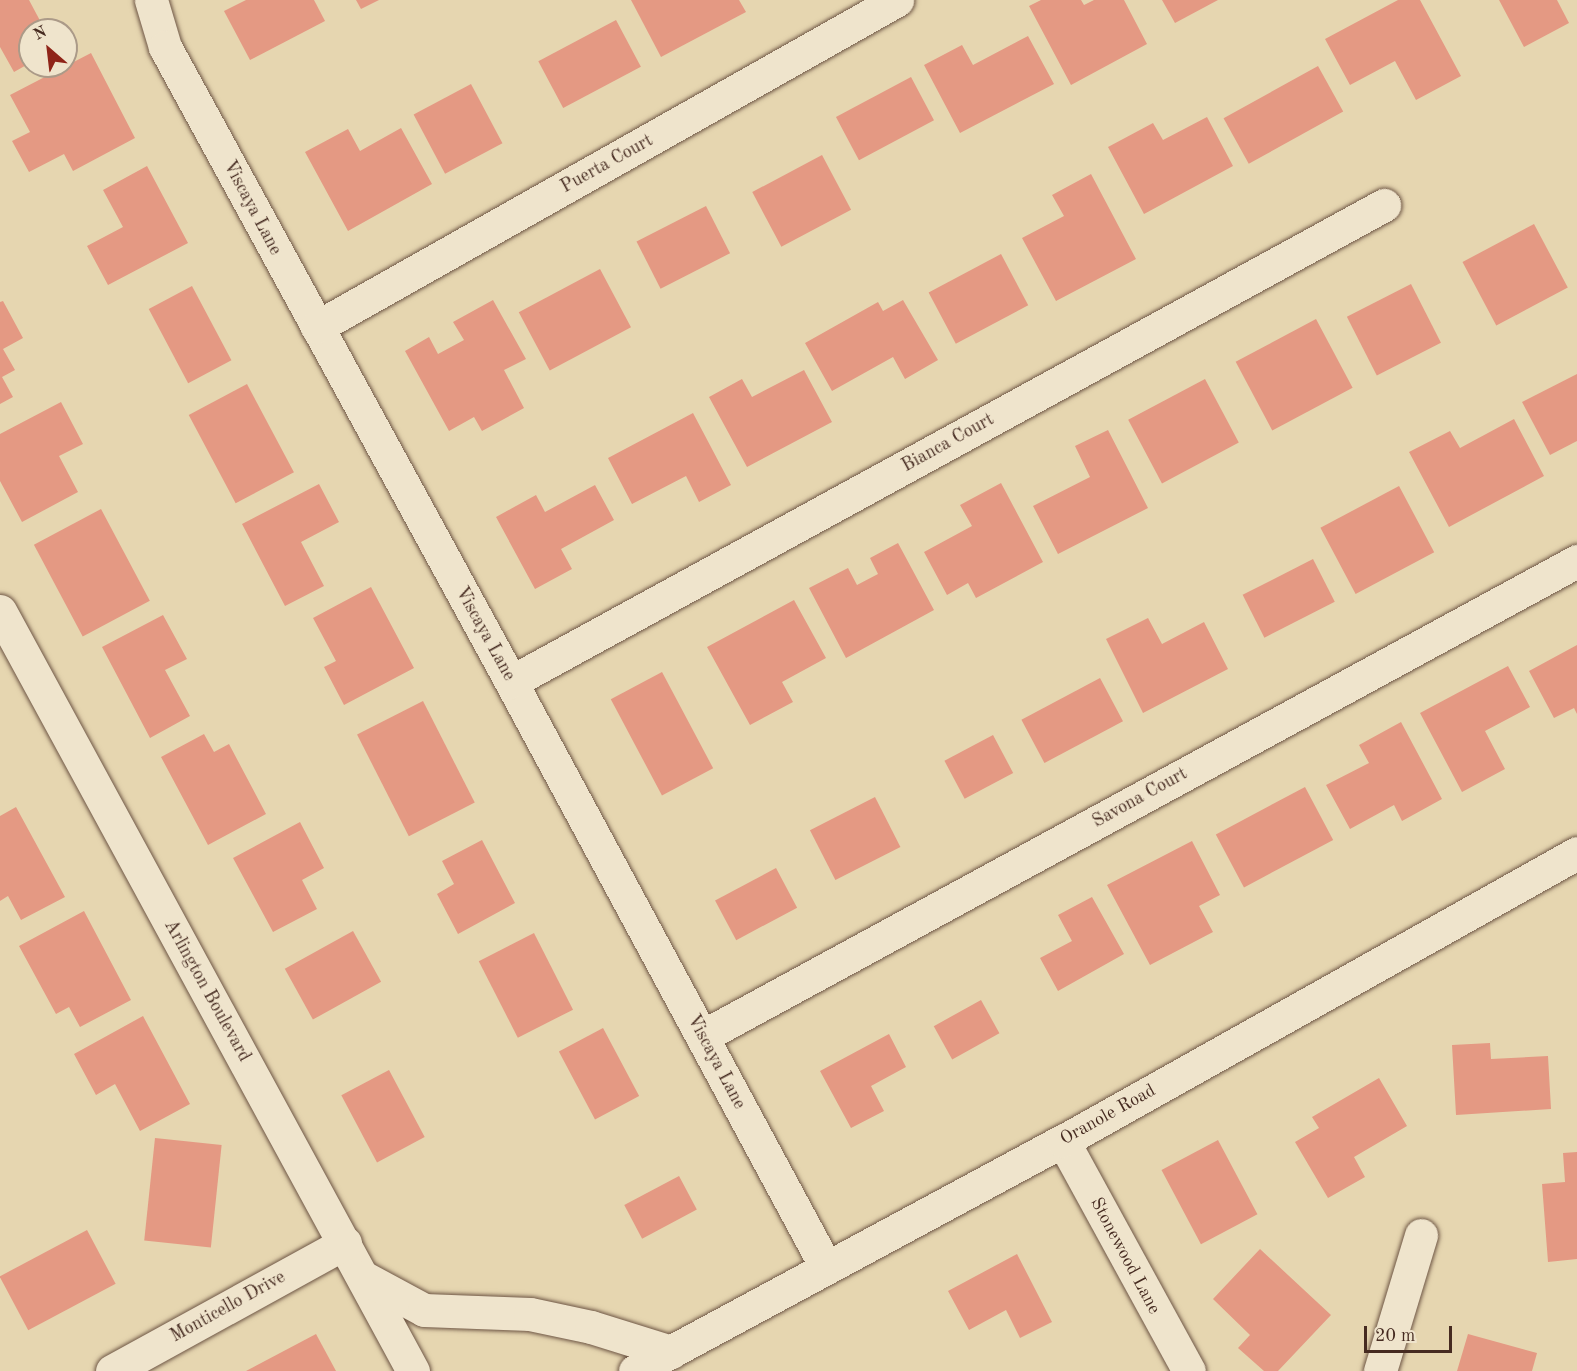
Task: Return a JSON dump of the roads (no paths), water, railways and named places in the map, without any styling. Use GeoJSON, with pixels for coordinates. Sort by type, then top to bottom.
{"type":"FeatureCollection","features":[{"type":"Feature","properties":{"kind":"street","name":"Viscaya Lane"},"geometry":{"type":"LineString","coordinates":[[151,0],[165,47],[703,1036],[826,1267]]}},
{"type":"Feature","properties":{"kind":"street","name":"Puerta Court"},"geometry":{"type":"LineString","coordinates":[[316,327],[897,0]]}},
{"type":"Feature","properties":{"kind":"street","name":"Bianca Court"},"geometry":{"type":"LineString","coordinates":[[511,682],[1384,205]]}},
{"type":"Feature","properties":{"kind":"street","name":"Savona Court"},"geometry":{"type":"LineString","coordinates":[[703,1036],[1577,561]]}},
{"type":"Feature","properties":{"kind":"street","name":"Arlington Boulevard"},"geometry":{"type":"LineString","coordinates":[[0,611],[413,1371]]}},
{"type":"Feature","properties":{"kind":"street","name":"Oranole Road"},"geometry":{"type":"LineString","coordinates":[[635,1371],[1063,1141],[1577,853]]}},
{"type":"Feature","properties":{"kind":"street","name":"Stonewood Lane"},"geometry":{"type":"LineString","coordinates":[[1063,1141],[1189,1371]]}},
{"type":"Feature","properties":{"kind":"street"},"geometry":{"type":"LineString","coordinates":[[1380,1371],[1421,1235]]}},
{"type":"Feature","properties":{"kind":"street","name":"Monticello Drive"},"geometry":{"type":"LineString","coordinates":[[112,1371],[345,1243]]}},
{"type":"Feature","properties":{"kind":"street"},"geometry":{"type":"LineString","coordinates":[[363,1277],[424,1310],[530,1314],[591,1327],[671,1352]]}}]}
